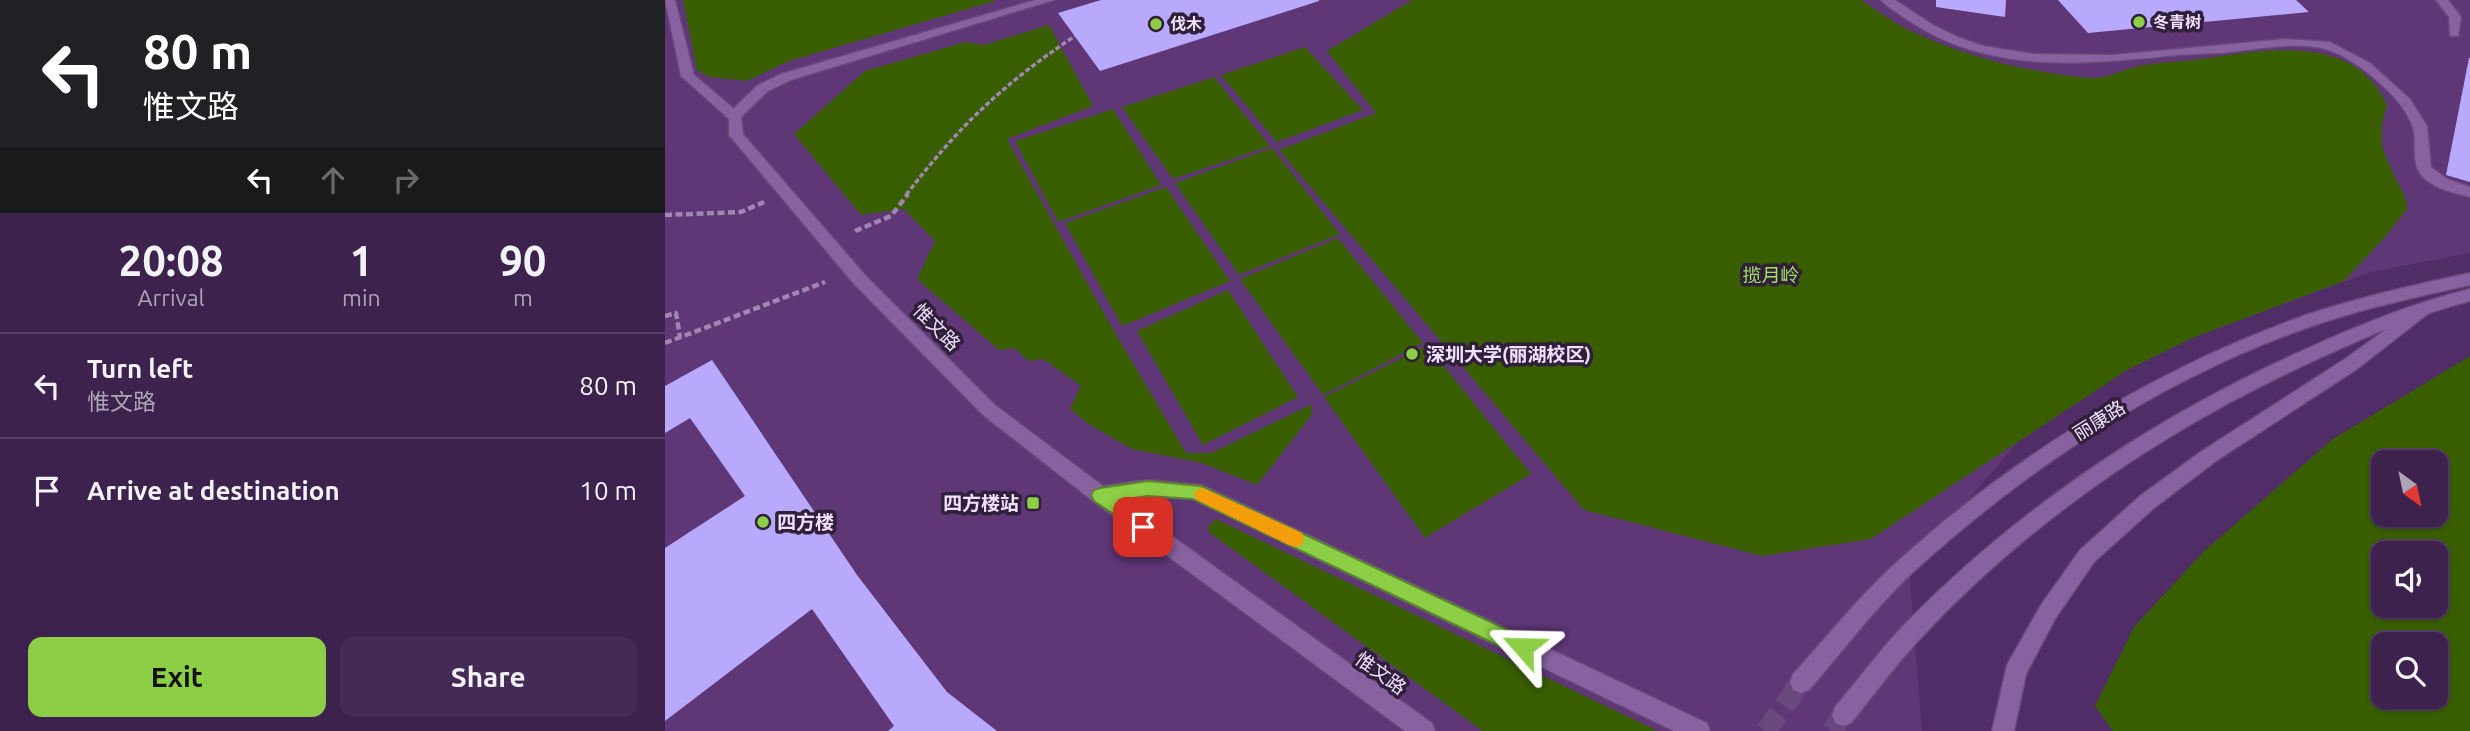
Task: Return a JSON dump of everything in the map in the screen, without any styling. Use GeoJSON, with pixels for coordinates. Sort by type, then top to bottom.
{"type":"FeatureCollection","features":[{"type":"Feature","properties":{"kind":"street"},"geometry":{"type":"LineString","coordinates":[[669,0],[688,76],[734,116],[763,88],[786,77],[1048,0]]}},
{"type":"Feature","properties":{"kind":"street"},"geometry":{"type":"LineString","coordinates":[[1887,0],[1917,21],[1955,41],[2014,55],[2060,62],[2139,58],[2167,52],[2270,44],[2313,44],[2339,49],[2389,86],[2414,114],[2423,139],[2421,155],[2426,171],[2447,185],[2470,192]]}},
{"type":"Feature","properties":{"kind":"street"},"geometry":{"type":"LineString","coordinates":[[2442,0],[2455,18],[2455,33]]}},
{"type":"Feature","properties":{"kind":"street","name":"惟文路"},"geometry":{"type":"LineString","coordinates":[[734,116],[736,135],[860,280],[989,410],[1100,495],[1424,731]]}},
{"type":"Feature","properties":{"kind":"street","name":"丽康路"},"geometry":{"type":"LineString","coordinates":[[1801,682],[1902,569],[2019,471],[2127,402],[2235,348],[2296,326],[2436,285],[2470,279]]}},
{"type":"Feature","properties":{"kind":"street"},"geometry":{"type":"LineString","coordinates":[[1843,715],[1910,635],[1995,552],[2089,477],[2183,416],[2267,372],[2428,304],[2470,295]]}},
{"type":"Feature","properties":{"kind":"street"},"geometry":{"type":"LineString","coordinates":[[2003,731],[2015,672],[2048,612],[2087,556],[2147,502],[2209,456],[2351,363],[2428,304]]}},
{"type":"Feature","properties":{"kind":"street"},"geometry":{"type":"LineString","coordinates":[[1100,495],[1148,488],[1195,491],[1699,731]]}},
{"type":"Feature","properties":{"kind":"path"},"geometry":{"type":"LineString","coordinates":[[855,231],[891,216],[937,155],[982,106],[1030,66],[1075,36]]}},
{"type":"Feature","properties":{"kind":"path"},"geometry":{"type":"LineString","coordinates":[[665,215],[741,212],[762,204]]}},
{"type":"Feature","properties":{"kind":"path"},"geometry":{"type":"LineString","coordinates":[[665,343],[825,282]]}},
{"type":"Feature","properties":{"kind":"path"},"geometry":{"type":"LineString","coordinates":[[665,316],[676,313],[680,337]]}},
{"type":"Feature","properties":{"kind":"shaded area","name":"深圳大学(丽湖校区)"},"geometry":{"type":"Polygon","coordinates":[[[665,0],[2470,0],[2470,253],[2371,272],[2192,338],[2127,370],[2018,442],[1909,568],[1922,731],[665,731],[665,0]]]}},
{"type":"Feature","properties":{"kind":"green space"},"geometry":{"type":"Polygon","coordinates":[[[683,0],[995,1],[789,61],[747,81],[709,77],[697,70],[683,0]]]}},
{"type":"Feature","properties":{"kind":"green space","name":"揽月岭"},"geometry":{"type":"Polygon","coordinates":[[[1412,0],[1861,0],[1904,28],[1954,49],[2022,68],[2091,78],[2143,65],[2252,52],[2306,51],[2331,56],[2353,66],[2372,82],[2387,105],[2382,127],[2382,145],[2407,209],[2344,281],[2192,338],[2127,370],[1871,539],[1762,556],[1584,510],[1279,150],[1376,113],[1327,51],[1412,0]]]}},
{"type":"Feature","properties":{"kind":"green space"},"geometry":{"type":"Polygon","coordinates":[[[1049,25],[1093,106],[1007,139],[1110,324],[1186,453],[1211,453],[1312,404],[1311,416],[1257,485],[1202,463],[1132,449],[1090,425],[1070,409],[1081,386],[1043,359],[1029,361],[1014,348],[999,350],[917,279],[935,241],[904,209],[861,215],[794,134],[865,71],[965,42],[984,45],[1049,25]]]}},
{"type":"Feature","properties":{"kind":"green space"},"geometry":{"type":"Polygon","coordinates":[[[1305,47],[1363,110],[1277,142],[1221,75],[1305,47]]]}},
{"type":"Feature","properties":{"kind":"green space"},"geometry":{"type":"Polygon","coordinates":[[[1214,77],[1270,146],[1173,179],[1122,107],[1214,77]]]}},
{"type":"Feature","properties":{"kind":"green space"},"geometry":{"type":"Polygon","coordinates":[[[1113,109],[1161,185],[1058,222],[1015,141],[1113,109]]]}},
{"type":"Feature","properties":{"kind":"green space"},"geometry":{"type":"Polygon","coordinates":[[[1272,148],[1340,234],[1239,275],[1175,183],[1272,148]]]}},
{"type":"Feature","properties":{"kind":"green space"},"geometry":{"type":"Polygon","coordinates":[[[1166,187],[1230,281],[1122,326],[1065,223],[1166,187]]]}},
{"type":"Feature","properties":{"kind":"green space"},"geometry":{"type":"Polygon","coordinates":[[[1338,238],[1423,343],[1323,395],[1240,279],[1338,238]]]}},
{"type":"Feature","properties":{"kind":"green space"},"geometry":{"type":"Polygon","coordinates":[[[1228,290],[1298,397],[1203,445],[1137,331],[1228,290]]]}},
{"type":"Feature","properties":{"kind":"green space"},"geometry":{"type":"Polygon","coordinates":[[[1427,345],[1531,474],[1425,538],[1324,397],[1427,345]]]}},
{"type":"Feature","properties":{"kind":"green space"},"geometry":{"type":"Polygon","coordinates":[[[2470,356],[2470,731],[2113,731],[2095,706],[2134,627],[2203,552],[2333,439],[2470,356]]]}},
{"type":"Feature","properties":{"kind":"green space"},"geometry":{"type":"Polygon","coordinates":[[[1216,519],[1658,731],[1483,731],[1210,533],[1207,528],[1216,519]]]}},
{"type":"Feature","properties":{"kind":"building","name":"伐木"},"geometry":{"type":"Polygon","coordinates":[[[1101,0],[1319,1],[1100,71],[1058,13],[1101,0]]]}},
{"type":"Feature","properties":{"kind":"building"},"geometry":{"type":"Polygon","coordinates":[[[1936,0],[2006,0],[2005,17],[1936,7],[1936,0]]]}},
{"type":"Feature","properties":{"kind":"building","name":"冬青树"},"geometry":{"type":"Polygon","coordinates":[[[2058,0],[2296,0],[2309,12],[2088,33],[2058,0]]]}},
{"type":"Feature","properties":{"kind":"building"},"geometry":{"type":"Polygon","coordinates":[[[2470,58],[2470,182],[2446,175],[2470,58]]]}},
{"type":"Feature","properties":{"kind":"building","name":"四方楼"},"geometry":{"type":"Polygon","coordinates":[[[712,360],[857,575],[947,692],[997,731],[888,731],[894,726],[812,609],[665,721],[665,548],[745,496],[690,418],[665,433],[665,386],[712,360]]]}},
{"type":"Feature","properties":{"kind":"tunnel"},"geometry":{"type":"LineString","coordinates":[[1766,731],[1801,682]]}},
{"type":"Feature","properties":{"kind":"tunnel"},"geometry":{"type":"LineString","coordinates":[[1832,731],[1843,715]]}},
{"type":"Feature","properties":{"kind":"slow traffic"},"geometry":{"type":"LineString","coordinates":[[1203,495],[1295,539]]}},
{"type":"Feature","properties":{"kind":"place","name":"冬青树"},"geometry":{"type":"Point","coordinates":[2139,22]}},
{"type":"Feature","properties":{"kind":"place","name":"伐木"},"geometry":{"type":"Point","coordinates":[1156,24]}},
{"type":"Feature","properties":{"kind":"place","name":"深圳大学(丽湖校区)"},"geometry":{"type":"Point","coordinates":[1412,354]}},
{"type":"Feature","properties":{"kind":"place","name":"四方楼站"},"geometry":{"type":"Point","coordinates":[1033,503]}},
{"type":"Feature","properties":{"kind":"place","name":"四方楼"},"geometry":{"type":"Point","coordinates":[763,522]}},
{"type":"Feature","properties":{"kind":"route"},"geometry":{"type":"LineString","coordinates":[[1143,527],[1100,495],[1148,488],[1195,491],[1523,647]]}}]}
